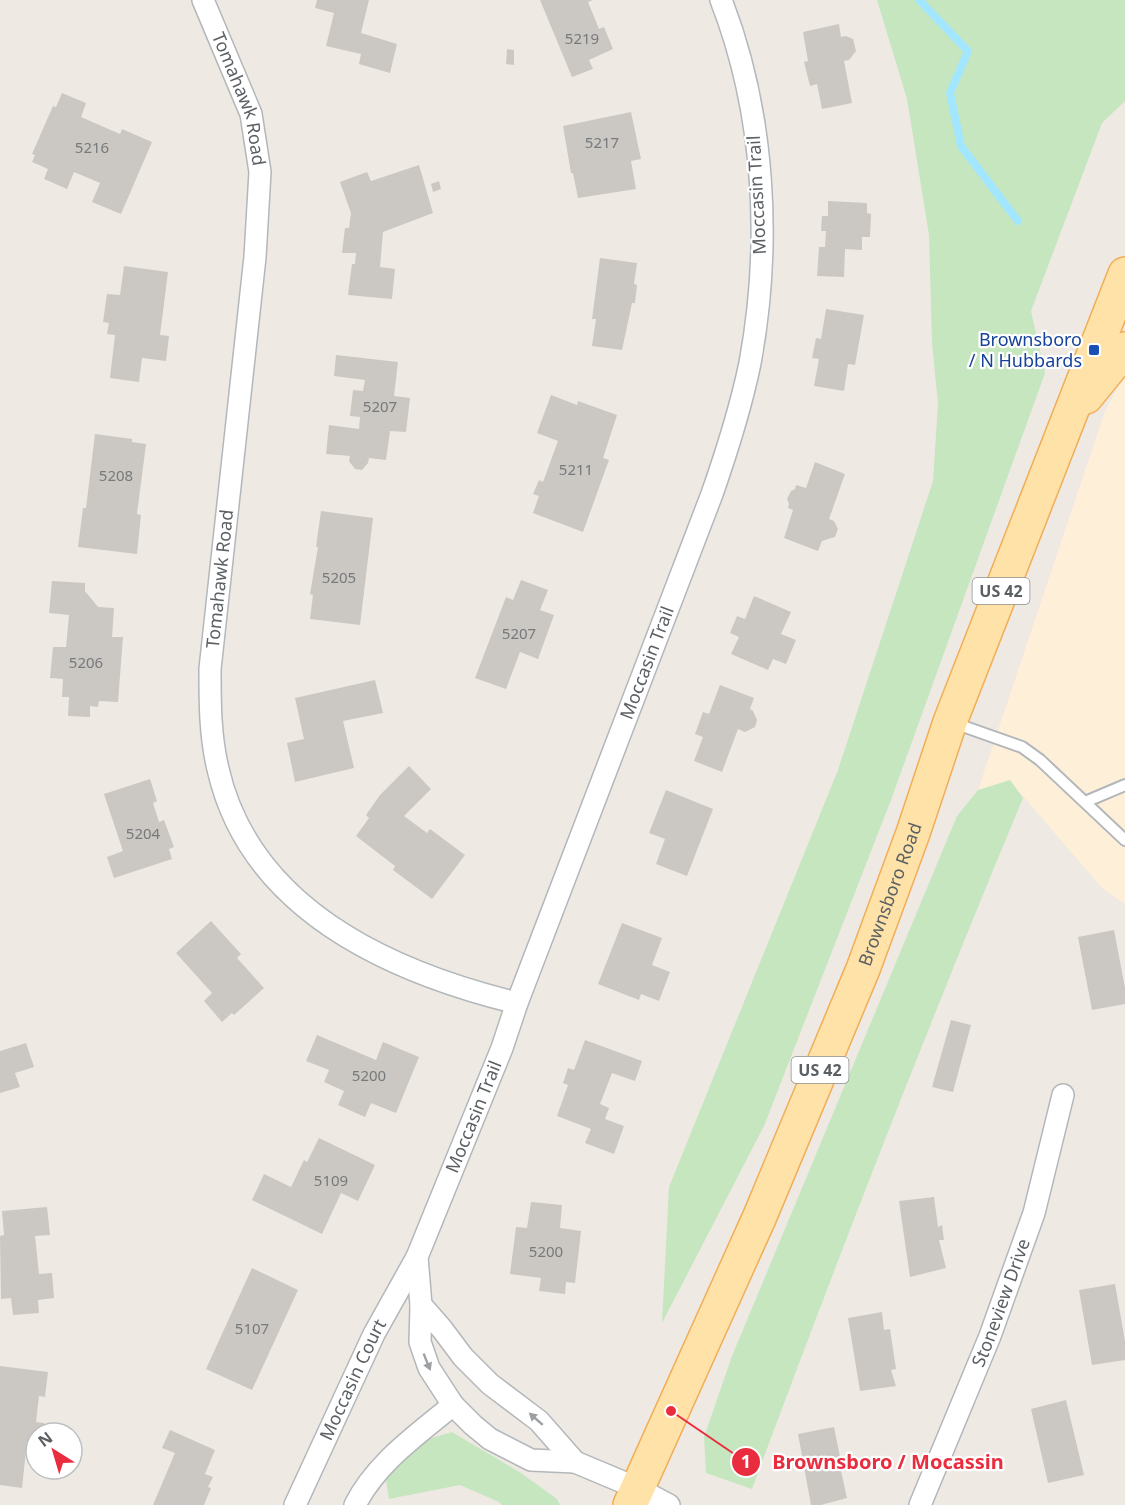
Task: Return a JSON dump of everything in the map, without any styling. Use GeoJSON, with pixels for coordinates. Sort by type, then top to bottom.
{"type":"FeatureCollection","features":[{"type":"Feature","properties":{"kind":"main road","name":"Brownsboro Road"},"geometry":{"type":"LineString","coordinates":[[633,1496],[760,1216],[863,969],[951,722],[1125,274]]}},
{"type":"Feature","properties":{"kind":"main road"},"geometry":{"type":"LineString","coordinates":[[1066,422],[1125,349]]}},
{"type":"Feature","properties":{"kind":"street","name":"Tomahawk Road"},"geometry":{"type":"LineString","coordinates":[[203,0],[245,95],[253,125],[260,172],[255,257],[210,669],[210,722],[218,770],[225,793],[238,823],[258,858],[285,890],[326,925],[384,958],[481,994],[517,1003]]}},
{"type":"Feature","properties":{"kind":"street","name":"Moccasin Trail"},"geometry":{"type":"LineString","coordinates":[[575,1462],[531,1460],[490,1439],[453,1406],[429,1368],[420,1342],[421,1305],[417,1257],[502,1048],[517,1003],[712,494],[729,445],[750,363],[760,282],[761,203],[755,128],[740,59],[721,0]]}},
{"type":"Feature","properties":{"kind":"street","name":"Stoneview Drive"},"geometry":{"type":"LineString","coordinates":[[920,1505],[990,1336],[1034,1213],[1063,1095]]}},
{"type":"Feature","properties":{"kind":"street","name":"Moccasin Court"},"geometry":{"type":"LineString","coordinates":[[294,1505],[374,1334],[417,1257]]}},
{"type":"Feature","properties":{"kind":"street","name":"Moccasin Trail"},"geometry":{"type":"LineString","coordinates":[[421,1305],[463,1357],[490,1384],[539,1421],[575,1462],[633,1496],[669,1505]]}},
{"type":"Feature","properties":{"kind":"street"},"geometry":{"type":"LineString","coordinates":[[355,1505],[370,1479],[383,1465],[453,1406]]}},
{"type":"Feature","properties":{"kind":"lane"},"geometry":{"type":"LineString","coordinates":[[951,722],[1022,747],[1040,760],[1125,840]]}},
{"type":"Feature","properties":{"kind":"lane"},"geometry":{"type":"LineString","coordinates":[[1085,802],[1125,785]]}},
{"type":"Feature","properties":{"kind":"shaded area"},"geometry":{"type":"Polygon","coordinates":[[[1125,375],[1125,904],[1102,888],[1010,781],[978,790],[1105,411],[1125,375]]]}},
{"type":"Feature","properties":{"kind":"green space"},"geometry":{"type":"Polygon","coordinates":[[[877,0],[1125,0],[1125,101],[1102,123],[1031,311],[1045,373],[891,800],[764,1126],[662,1323],[669,1187],[838,770],[933,481],[938,404],[932,343],[929,235],[907,99],[877,0]]]}},
{"type":"Feature","properties":{"kind":"green space"},"geometry":{"type":"Polygon","coordinates":[[[1010,780],[1023,798],[884,1142],[752,1489],[706,1473],[704,1437],[732,1356],[957,816],[978,790],[1010,780]]]}},
{"type":"Feature","properties":{"kind":"green space"},"geometry":{"type":"Polygon","coordinates":[[[452,1432],[521,1473],[557,1499],[560,1505],[502,1505],[460,1485],[389,1499],[386,1480],[425,1440],[452,1432]]]}},
{"type":"Feature","properties":{"kind":"building"},"geometry":{"type":"Polygon","coordinates":[[[317,0],[369,0],[361,33],[397,44],[390,73],[359,64],[361,54],[326,46],[334,13],[315,8],[317,0]]]}},
{"type":"Feature","properties":{"kind":"building"},"geometry":{"type":"Polygon","coordinates":[[[540,0],[593,0],[588,2],[599,29],[604,27],[613,49],[589,60],[593,69],[572,77],[540,0]]]}},
{"type":"Feature","properties":{"kind":"building"},"geometry":{"type":"Polygon","coordinates":[[[839,24],[841,37],[846,36],[853,39],[856,51],[849,60],[844,61],[852,103],[822,109],[817,84],[810,86],[804,62],[808,61],[803,32],[839,24]]]}},
{"type":"Feature","properties":{"kind":"building"},"geometry":{"type":"Polygon","coordinates":[[[507,49],[514,50],[514,65],[506,64],[507,49]]]}},
{"type":"Feature","properties":{"kind":"building"},"geometry":{"type":"Polygon","coordinates":[[[62,93],[86,103],[81,117],[120,134],[122,129],[152,142],[121,214],[92,202],[100,183],[74,172],[67,189],[44,179],[48,169],[32,162],[35,155],[32,154],[53,106],[56,107],[62,93]]]}},
{"type":"Feature","properties":{"kind":"building"},"geometry":{"type":"Polygon","coordinates":[[[631,112],[641,159],[631,161],[636,189],[578,198],[563,126],[631,112]]]}},
{"type":"Feature","properties":{"kind":"building"},"geometry":{"type":"Polygon","coordinates":[[[419,165],[433,213],[383,232],[380,267],[395,269],[392,299],[348,295],[352,264],[355,264],[356,253],[342,253],[345,228],[349,228],[351,213],[340,182],[367,172],[371,181],[419,165]]]}},
{"type":"Feature","properties":{"kind":"building"},"geometry":{"type":"Polygon","coordinates":[[[439,181],[441,189],[433,192],[431,184],[439,181]]]}},
{"type":"Feature","properties":{"kind":"building"},"geometry":{"type":"Polygon","coordinates":[[[828,201],[867,203],[867,213],[871,214],[870,237],[862,237],[862,250],[845,249],[844,277],[817,276],[819,247],[825,247],[826,231],[821,231],[822,216],[828,216],[828,201]]]}},
{"type":"Feature","properties":{"kind":"building"},"geometry":{"type":"Polygon","coordinates":[[[600,258],[637,263],[634,284],[637,285],[635,303],[632,303],[622,350],[592,346],[596,319],[592,319],[600,258]]]}},
{"type":"Feature","properties":{"kind":"building"},"geometry":{"type":"Polygon","coordinates":[[[124,266],[168,272],[160,335],[169,336],[166,361],[142,358],[139,382],[110,378],[115,335],[107,334],[109,323],[103,322],[107,294],[120,295],[124,266]]]}},
{"type":"Feature","properties":{"kind":"building"},"geometry":{"type":"Polygon","coordinates":[[[826,309],[864,315],[855,365],[848,364],[844,391],[814,386],[819,359],[812,358],[816,338],[821,339],[826,309]]]}},
{"type":"Feature","properties":{"kind":"building"},"geometry":{"type":"Polygon","coordinates":[[[336,355],[398,362],[394,396],[410,398],[406,432],[390,431],[386,460],[369,458],[362,470],[355,469],[349,461],[350,456],[326,454],[329,425],[359,429],[360,417],[350,416],[353,390],[363,391],[365,380],[334,376],[336,355]]]}},
{"type":"Feature","properties":{"kind":"building"},"geometry":{"type":"Polygon","coordinates":[[[551,395],[577,405],[578,401],[617,415],[603,458],[609,460],[583,532],[533,513],[539,496],[533,494],[539,480],[543,482],[558,441],[537,433],[551,395]]]}},
{"type":"Feature","properties":{"kind":"building"},"geometry":{"type":"Polygon","coordinates":[[[95,434],[132,439],[132,442],[146,444],[137,514],[141,515],[137,554],[78,547],[83,508],[86,508],[95,434]]]}},
{"type":"Feature","properties":{"kind":"building"},"geometry":{"type":"Polygon","coordinates":[[[815,462],[845,474],[829,519],[834,521],[838,529],[835,537],[822,541],[818,551],[784,538],[793,510],[788,508],[787,499],[796,485],[806,488],[815,462]]]}},
{"type":"Feature","properties":{"kind":"building"},"geometry":{"type":"Polygon","coordinates":[[[321,511],[373,518],[360,625],[310,619],[313,595],[310,594],[321,511]]]}},
{"type":"Feature","properties":{"kind":"building"},"geometry":{"type":"Polygon","coordinates":[[[521,580],[548,590],[540,610],[554,615],[538,659],[520,652],[506,689],[475,678],[506,597],[513,600],[521,580]]]}},
{"type":"Feature","properties":{"kind":"building"},"geometry":{"type":"Polygon","coordinates":[[[52,581],[85,583],[85,591],[98,607],[114,608],[112,637],[123,637],[118,702],[99,701],[98,707],[90,706],[90,717],[68,716],[69,697],[62,697],[63,679],[50,678],[53,647],[66,647],[69,615],[49,613],[52,581]]]}},
{"type":"Feature","properties":{"kind":"building"},"geometry":{"type":"Polygon","coordinates":[[[754,596],[791,612],[781,634],[796,640],[786,664],[773,659],[768,670],[731,654],[739,637],[730,633],[737,616],[745,619],[754,596]]]}},
{"type":"Feature","properties":{"kind":"building"},"geometry":{"type":"Polygon","coordinates":[[[375,680],[383,713],[343,721],[354,768],[295,782],[287,743],[304,739],[295,698],[375,680]]]}},
{"type":"Feature","properties":{"kind":"building"},"geometry":{"type":"Polygon","coordinates":[[[720,685],[754,698],[750,709],[757,720],[755,727],[745,732],[738,729],[722,772],[694,761],[703,737],[695,734],[703,712],[709,714],[720,685]]]}},
{"type":"Feature","properties":{"kind":"building"},"geometry":{"type":"Polygon","coordinates":[[[409,766],[431,789],[404,816],[427,833],[430,829],[465,855],[432,899],[393,870],[395,866],[356,836],[369,818],[366,815],[380,795],[409,766]]]}},
{"type":"Feature","properties":{"kind":"building"},"geometry":{"type":"Polygon","coordinates":[[[150,779],[157,801],[153,803],[159,822],[164,820],[174,847],[169,849],[172,859],[114,878],[107,857],[123,851],[104,794],[150,779]]]}},
{"type":"Feature","properties":{"kind":"building"},"geometry":{"type":"Polygon","coordinates":[[[666,790],[713,809],[687,876],[656,864],[665,839],[649,833],[666,790]]]}},
{"type":"Feature","properties":{"kind":"building"},"geometry":{"type":"Polygon","coordinates":[[[211,921],[241,954],[237,958],[264,988],[234,1015],[232,1013],[222,1022],[204,1001],[212,993],[176,953],[211,921]]]}},
{"type":"Feature","properties":{"kind":"building"},"geometry":{"type":"Polygon","coordinates":[[[622,923],[662,938],[652,965],[670,972],[659,1001],[641,994],[639,1000],[598,984],[622,923]]]}},
{"type":"Feature","properties":{"kind":"building"},"geometry":{"type":"Polygon","coordinates":[[[1114,930],[1125,988],[1125,1004],[1092,1010],[1078,937],[1114,930]]]}},
{"type":"Feature","properties":{"kind":"building"},"geometry":{"type":"Polygon","coordinates":[[[951,1020],[971,1025],[953,1092],[932,1087],[951,1020]]]}},
{"type":"Feature","properties":{"kind":"building"},"geometry":{"type":"Polygon","coordinates":[[[317,1035],[376,1060],[383,1042],[419,1057],[396,1113],[371,1103],[365,1117],[338,1105],[344,1091],[324,1082],[329,1070],[306,1061],[317,1035]]]}},
{"type":"Feature","properties":{"kind":"building"},"geometry":{"type":"Polygon","coordinates":[[[585,1040],[642,1061],[635,1081],[612,1073],[600,1104],[609,1108],[605,1119],[624,1126],[614,1154],[585,1143],[591,1129],[557,1116],[568,1085],[563,1083],[568,1068],[574,1070],[585,1040]]]}},
{"type":"Feature","properties":{"kind":"building"},"geometry":{"type":"Polygon","coordinates":[[[26,1043],[34,1067],[15,1073],[20,1087],[0,1093],[0,1051],[26,1043]]]}},
{"type":"Feature","properties":{"kind":"building"},"geometry":{"type":"Polygon","coordinates":[[[319,1138],[375,1165],[358,1201],[341,1193],[322,1234],[252,1200],[264,1174],[291,1187],[304,1160],[307,1162],[319,1138]]]}},
{"type":"Feature","properties":{"kind":"building"},"geometry":{"type":"Polygon","coordinates":[[[934,1197],[938,1227],[942,1225],[944,1240],[939,1240],[946,1268],[910,1277],[899,1201],[934,1197]]]}},
{"type":"Feature","properties":{"kind":"building"},"geometry":{"type":"Polygon","coordinates":[[[531,1202],[562,1205],[560,1228],[581,1231],[575,1283],[566,1282],[565,1294],[539,1291],[541,1278],[510,1274],[516,1227],[527,1228],[531,1202]]]}},
{"type":"Feature","properties":{"kind":"building"},"geometry":{"type":"Polygon","coordinates":[[[47,1207],[50,1235],[35,1236],[39,1274],[52,1273],[54,1298],[38,1300],[39,1313],[13,1315],[11,1298],[1,1299],[0,1236],[4,1235],[2,1211],[47,1207]]]}},
{"type":"Feature","properties":{"kind":"building"},"geometry":{"type":"Polygon","coordinates":[[[252,1268],[298,1290],[252,1390],[206,1369],[252,1268]]]}},
{"type":"Feature","properties":{"kind":"building"},"geometry":{"type":"Polygon","coordinates":[[[1115,1284],[1125,1341],[1125,1360],[1092,1365],[1079,1290],[1115,1284]]]}},
{"type":"Feature","properties":{"kind":"building"},"geometry":{"type":"Polygon","coordinates":[[[882,1312],[884,1330],[890,1329],[896,1369],[891,1370],[896,1386],[860,1391],[848,1318],[882,1312]]]}},
{"type":"Feature","properties":{"kind":"building"},"geometry":{"type":"Polygon","coordinates":[[[0,1366],[48,1372],[45,1397],[39,1396],[36,1421],[24,1421],[22,1488],[0,1485],[0,1366]]]}},
{"type":"Feature","properties":{"kind":"building"},"geometry":{"type":"Polygon","coordinates":[[[1066,1400],[1084,1475],[1048,1483],[1031,1409],[1066,1400]]]}},
{"type":"Feature","properties":{"kind":"building"},"geometry":{"type":"Polygon","coordinates":[[[834,1427],[840,1457],[843,1456],[846,1470],[841,1471],[847,1498],[821,1505],[811,1505],[798,1434],[834,1427]]]}},
{"type":"Feature","properties":{"kind":"building"},"geometry":{"type":"Polygon","coordinates":[[[170,1430],[215,1450],[205,1474],[213,1477],[204,1505],[153,1505],[175,1453],[162,1448],[170,1430]]]}},
{"type":"Feature","properties":{"kind":"waterway"},"geometry":{"type":"LineString","coordinates":[[919,0],[968,51],[950,93],[961,146],[1018,221]]}},
{"type":"Feature","properties":{"kind":"place","name":"Brownsboro / N Hubbards"},"geometry":{"type":"Point","coordinates":[1094,350]}},
{"type":"Feature","properties":{"kind":"place","name":"Brownsboro / Mocassin"},"geometry":{"type":"Point","coordinates":[671,1411]}}]}
